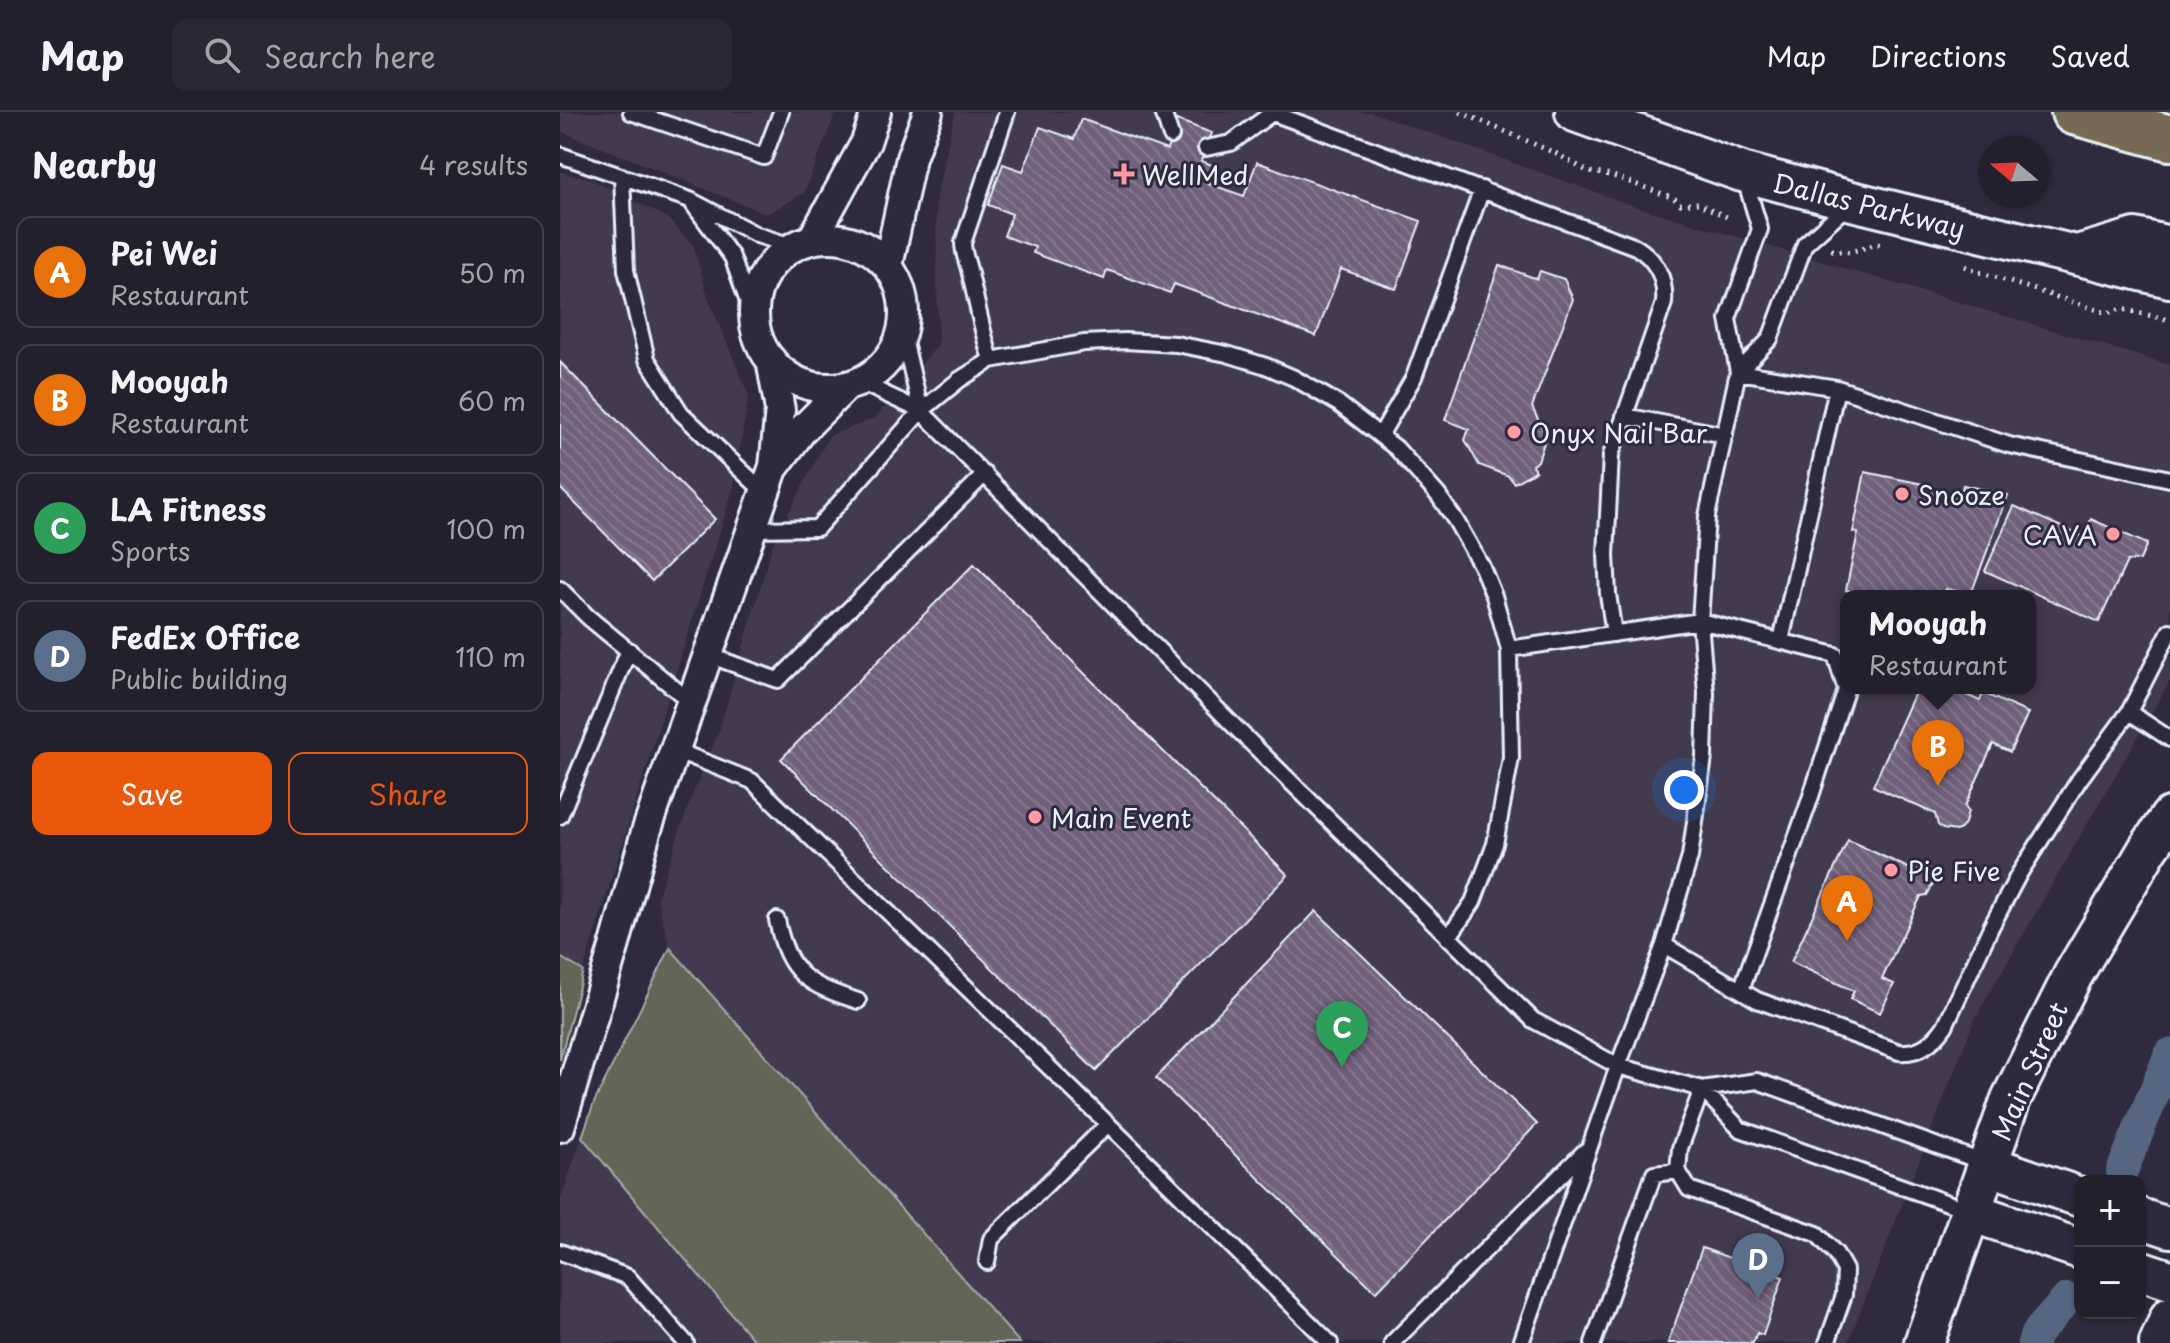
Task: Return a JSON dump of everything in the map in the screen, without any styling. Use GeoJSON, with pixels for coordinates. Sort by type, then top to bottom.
{"type":"FeatureCollection","features":[{"type":"Feature","properties":{"kind":"highway"},"geometry":{"type":"LineString","coordinates":[[2074,112],[2170,138]]}},
{"type":"Feature","properties":{"kind":"main road","name":"Dallas Parkway"},"geometry":{"type":"LineString","coordinates":[[1575,112],[1742,172],[2170,278]]}},
{"type":"Feature","properties":{"kind":"main road"},"geometry":{"type":"LineString","coordinates":[[2074,256],[2135,238],[2170,246]]}},
{"type":"Feature","properties":{"kind":"main road","name":"Main Street"},"geometry":{"type":"LineString","coordinates":[[1924,1343],[2011,1099],[2073,975],[2170,817]]}},
{"type":"Feature","properties":{"kind":"main road"},"geometry":{"type":"LineString","coordinates":[[1988,1165],[2074,1195]]}},
{"type":"Feature","properties":{"kind":"main road"},"geometry":{"type":"LineString","coordinates":[[1971,1212],[2074,1247]]}},
{"type":"Feature","properties":{"kind":"main road"},"geometry":{"type":"LineString","coordinates":[[2146,1220],[2170,1228]]}},
{"type":"Feature","properties":{"kind":"main road"},"geometry":{"type":"LineString","coordinates":[[2146,1272],[2170,1280]]}},
{"type":"Feature","properties":{"kind":"main road"},"geometry":{"type":"LineString","coordinates":[[2159,1343],[2170,1317]]}},
{"type":"Feature","properties":{"kind":"street"},"geometry":{"type":"LineString","coordinates":[[804,243],[866,142],[876,112]]}},
{"type":"Feature","properties":{"kind":"street"},"geometry":{"type":"LineString","coordinates":[[888,266],[911,158],[928,112]]}},
{"type":"Feature","properties":{"kind":"street"},"geometry":{"type":"LineString","coordinates":[[770,479],[803,429],[853,384],[884,364],[896,348],[904,319],[899,285],[888,266],[872,251],[854,242],[833,238],[804,243],[779,258],[761,282],[755,322],[760,342],[771,360],[785,374],[803,383],[817,387],[853,384]]}},
{"type":"Feature","properties":{"kind":"street"},"geometry":{"type":"LineString","coordinates":[[562,1112],[646,832],[770,479],[780,410],[771,360]]}},
{"type":"Feature","properties":{"kind":"lane"},"geometry":{"type":"LineString","coordinates":[[631,112],[764,157],[781,112]]}},
{"type":"Feature","properties":{"kind":"lane"},"geometry":{"type":"LineString","coordinates":[[991,360],[963,243],[1007,112]]}},
{"type":"Feature","properties":{"kind":"lane"},"geometry":{"type":"LineString","coordinates":[[1163,112],[1171,136]]}},
{"type":"Feature","properties":{"kind":"lane"},"geometry":{"type":"LineString","coordinates":[[1206,148],[1231,143],[1271,112],[1643,251],[1658,269],[1665,291],[1664,303],[1611,455],[1606,555],[1614,634]]}},
{"type":"Feature","properties":{"kind":"lane"},"geometry":{"type":"LineString","coordinates":[[560,155],[690,200],[757,235],[804,243]]}},
{"type":"Feature","properties":{"kind":"lane"},"geometry":{"type":"LineString","coordinates":[[1521,1343],[1589,1146],[1664,945],[1690,857],[1704,757],[1706,693],[1700,621],[1707,516],[1738,372],[1728,319],[1760,229],[1742,172]]}},
{"type":"Feature","properties":{"kind":"lane"},"geometry":{"type":"LineString","coordinates":[[622,176],[626,270],[647,359],[681,413],[770,479]]}},
{"type":"Feature","properties":{"kind":"lane"},"geometry":{"type":"LineString","coordinates":[[1381,434],[1414,377],[1482,189]]}},
{"type":"Feature","properties":{"kind":"lane"},"geometry":{"type":"LineString","coordinates":[[690,200],[732,257],[755,322]]}},
{"type":"Feature","properties":{"kind":"lane"},"geometry":{"type":"LineString","coordinates":[[1738,372],[1770,339],[1805,244],[1852,201]]}},
{"type":"Feature","properties":{"kind":"lane"},"geometry":{"type":"LineString","coordinates":[[902,330],[921,411]]}},
{"type":"Feature","properties":{"kind":"lane"},"geometry":{"type":"LineString","coordinates":[[753,529],[817,528],[921,411],[959,380],[991,360],[1105,341],[1196,347],[1247,360],[1294,378],[1339,404],[1381,434],[1438,495],[1472,548],[1494,596],[1509,649],[1511,758],[1495,844],[1473,902],[1448,938]]}},
{"type":"Feature","properties":{"kind":"lane"},"geometry":{"type":"LineString","coordinates":[[1738,372],[1837,388],[2009,445],[2170,479]]}},
{"type":"Feature","properties":{"kind":"lane"},"geometry":{"type":"LineString","coordinates":[[853,384],[921,411],[1239,731],[1533,1020],[1618,1066],[1702,1089],[1757,1081],[1988,1165]]}},
{"type":"Feature","properties":{"kind":"lane"},"geometry":{"type":"LineString","coordinates":[[1781,641],[1837,388]]}},
{"type":"Feature","properties":{"kind":"lane"},"geometry":{"type":"LineString","coordinates":[[1624,416],[1725,435]]}},
{"type":"Feature","properties":{"kind":"lane"},"geometry":{"type":"LineString","coordinates":[[708,655],[778,680],[985,474]]}},
{"type":"Feature","properties":{"kind":"lane"},"geometry":{"type":"LineString","coordinates":[[560,589],[588,617],[692,703]]}},
{"type":"Feature","properties":{"kind":"lane"},"geometry":{"type":"LineString","coordinates":[[1509,649],[1700,621],[1835,655],[1840,671]]}},
{"type":"Feature","properties":{"kind":"lane"},"geometry":{"type":"LineString","coordinates":[[1664,945],[1757,1000],[1899,1052],[1911,1052],[1929,1044],[1945,1026],[1991,927],[2041,838],[2129,712],[2170,631]]}},
{"type":"Feature","properties":{"kind":"lane"},"geometry":{"type":"LineString","coordinates":[[560,816],[629,650]]}},
{"type":"Feature","properties":{"kind":"lane"},"geometry":{"type":"LineString","coordinates":[[1741,990],[1845,694]]}},
{"type":"Feature","properties":{"kind":"lane"},"geometry":{"type":"LineString","coordinates":[[2129,712],[2170,739]]}},
{"type":"Feature","properties":{"kind":"lane"},"geometry":{"type":"LineString","coordinates":[[675,750],[752,781],[1330,1343]]}},
{"type":"Feature","properties":{"kind":"lane"},"geometry":{"type":"LineString","coordinates":[[777,920],[781,941],[796,970],[826,991],[858,1001]]}},
{"type":"Feature","properties":{"kind":"lane"},"geometry":{"type":"LineString","coordinates":[[1702,1089],[1680,1148],[1678,1171],[1689,1189],[1817,1234],[1836,1254],[1845,1270],[1844,1295],[1827,1343]]}},
{"type":"Feature","properties":{"kind":"lane"},"geometry":{"type":"LineString","coordinates":[[1702,1089],[1740,1129],[1971,1212]]}},
{"type":"Feature","properties":{"kind":"lane"},"geometry":{"type":"LineString","coordinates":[[987,1262],[991,1239],[1108,1124]]}},
{"type":"Feature","properties":{"kind":"lane"},"geometry":{"type":"LineString","coordinates":[[1392,1343],[1589,1146]]}},
{"type":"Feature","properties":{"kind":"lane"},"geometry":{"type":"LineString","coordinates":[[1593,1343],[1654,1174],[1678,1171]]}},
{"type":"Feature","properties":{"kind":"lane"},"geometry":{"type":"LineString","coordinates":[[560,1252],[628,1277],[686,1343]]}},
{"type":"Feature","properties":{"kind":"path"},"geometry":{"type":"LineString","coordinates":[[1460,112],[1555,153],[1589,172],[1610,175],[1674,198],[1680,204],[1698,203],[1727,217]]}},
{"type":"Feature","properties":{"kind":"path"},"geometry":{"type":"LineString","coordinates":[[1831,250],[1850,252],[1877,244],[1892,246]]}},
{"type":"Feature","properties":{"kind":"path"},"geometry":{"type":"LineString","coordinates":[[1965,266],[2107,313],[2122,309],[2170,320]]}},
{"type":"Feature","properties":{"kind":"shaded area"},"geometry":{"type":"Polygon","coordinates":[[[560,112],[836,112],[804,193],[767,214],[560,131],[560,112]]]}},
{"type":"Feature","properties":{"kind":"shaded area"},"geometry":{"type":"Polygon","coordinates":[[[955,112],[1371,112],[1634,206],[2170,365],[2170,681],[1975,1018],[1848,1343],[1020,1343],[670,948],[657,898],[691,798],[719,731],[773,543],[829,436],[875,418],[938,345],[936,197],[955,112]]]}},
{"type":"Feature","properties":{"kind":"shaded area"},"geometry":{"type":"Polygon","coordinates":[[[560,172],[588,178],[666,217],[693,245],[710,303],[749,395],[733,489],[583,971],[560,957],[560,172]]]}},
{"type":"Feature","properties":{"kind":"shaded area"},"geometry":{"type":"Polygon","coordinates":[[[582,1137],[756,1343],[560,1343],[560,1201],[582,1137]]]}},
{"type":"Feature","properties":{"kind":"green space"},"geometry":{"type":"Polygon","coordinates":[[[670,948],[1020,1343],[756,1343],[582,1137],[594,1103],[670,948]]]}},
{"type":"Feature","properties":{"kind":"green space"},"geometry":{"type":"Polygon","coordinates":[[[560,957],[583,971],[560,1060],[560,957]]]}},
{"type":"Feature","properties":{"kind":"building"},"geometry":{"type":"Polygon","coordinates":[[[1081,119],[1167,150],[1177,120],[1212,133],[1201,161],[1215,166],[1209,184],[1244,196],[1257,162],[1421,221],[1396,289],[1341,269],[1316,336],[1174,284],[1170,293],[1107,270],[1104,279],[1033,253],[1035,247],[1004,236],[1012,214],[988,205],[1003,164],[1023,171],[1040,127],[1074,139],[1081,119]]]}},
{"type":"Feature","properties":{"kind":"building"},"geometry":{"type":"Polygon","coordinates":[[[1499,265],[1537,279],[1540,271],[1564,279],[1573,299],[1532,407],[1546,436],[1538,461],[1532,465],[1536,471],[1514,483],[1509,476],[1479,465],[1465,440],[1469,429],[1445,420],[1499,265]]]}},
{"type":"Feature","properties":{"kind":"building"},"geometry":{"type":"Polygon","coordinates":[[[560,362],[715,519],[652,581],[560,488],[560,362]]]}},
{"type":"Feature","properties":{"kind":"building"},"geometry":{"type":"Polygon","coordinates":[[[1865,472],[1933,486],[1931,494],[1960,499],[1963,485],[2008,495],[1972,590],[1846,590],[1858,533],[1853,532],[1865,472]]]}},
{"type":"Feature","properties":{"kind":"building"},"geometry":{"type":"Polygon","coordinates":[[[2014,506],[2084,537],[2091,519],[2147,544],[2140,560],[2127,561],[2099,622],[2036,594],[2036,590],[2027,590],[1985,571],[2014,506]]]}},
{"type":"Feature","properties":{"kind":"building","name":"Main Event"},"geometry":{"type":"Polygon","coordinates":[[[974,564],[1288,875],[1096,1071],[781,759],[974,564]]]}},
{"type":"Feature","properties":{"kind":"building"},"geometry":{"type":"Polygon","coordinates":[[[1914,694],[1964,694],[1980,701],[1985,694],[2028,713],[2010,752],[1993,744],[1965,806],[1968,811],[1961,829],[1943,829],[1938,825],[1935,814],[1873,786],[1914,694]]]}},
{"type":"Feature","properties":{"kind":"building"},"geometry":{"type":"Polygon","coordinates":[[[1848,840],[1908,868],[1924,864],[1936,879],[1927,895],[1921,896],[1882,979],[1894,984],[1880,1013],[1850,999],[1854,991],[1791,962],[1848,840]]]}},
{"type":"Feature","properties":{"kind":"building"},"geometry":{"type":"Polygon","coordinates":[[[1316,911],[1537,1124],[1376,1292],[1156,1078],[1316,911]]]}},
{"type":"Feature","properties":{"kind":"building"},"geometry":{"type":"Polygon","coordinates":[[[1702,1248],[1783,1277],[1763,1335],[1757,1333],[1753,1343],[1668,1343],[1702,1248]]]}},
{"type":"Feature","properties":{"kind":"waterway"},"geometry":{"type":"LineString","coordinates":[[2122,1171],[2170,1054]]}},
{"type":"Feature","properties":{"kind":"waterway"},"geometry":{"type":"LineString","coordinates":[[2033,1343],[2036,1334],[2067,1299]]}},
{"type":"Feature","properties":{"kind":"place","name":"WellMed"},"geometry":{"type":"Point","coordinates":[1124,174]}},
{"type":"Feature","properties":{"kind":"place","name":"Onyx Nail Bar"},"geometry":{"type":"Point","coordinates":[1514,432]}},
{"type":"Feature","properties":{"kind":"place","name":"Snooze"},"geometry":{"type":"Point","coordinates":[1902,494]}},
{"type":"Feature","properties":{"kind":"place","name":"CAVA"},"geometry":{"type":"Point","coordinates":[2113,534]}},
{"type":"Feature","properties":{"kind":"place","name":"Mooyah"},"geometry":{"type":"Point","coordinates":[1938,786]}},
{"type":"Feature","properties":{"kind":"place","name":"Main Event"},"geometry":{"type":"Point","coordinates":[1035,817]}},
{"type":"Feature","properties":{"kind":"place","name":"Pie Five"},"geometry":{"type":"Point","coordinates":[1891,870]}},
{"type":"Feature","properties":{"kind":"place","name":"Pei Wei"},"geometry":{"type":"Point","coordinates":[1847,941]}},
{"type":"Feature","properties":{"kind":"place","name":"LA Fitness"},"geometry":{"type":"Point","coordinates":[1342,1067]}},
{"type":"Feature","properties":{"kind":"place","name":"FedEx Office"},"geometry":{"type":"Point","coordinates":[1758,1299]}}]}
